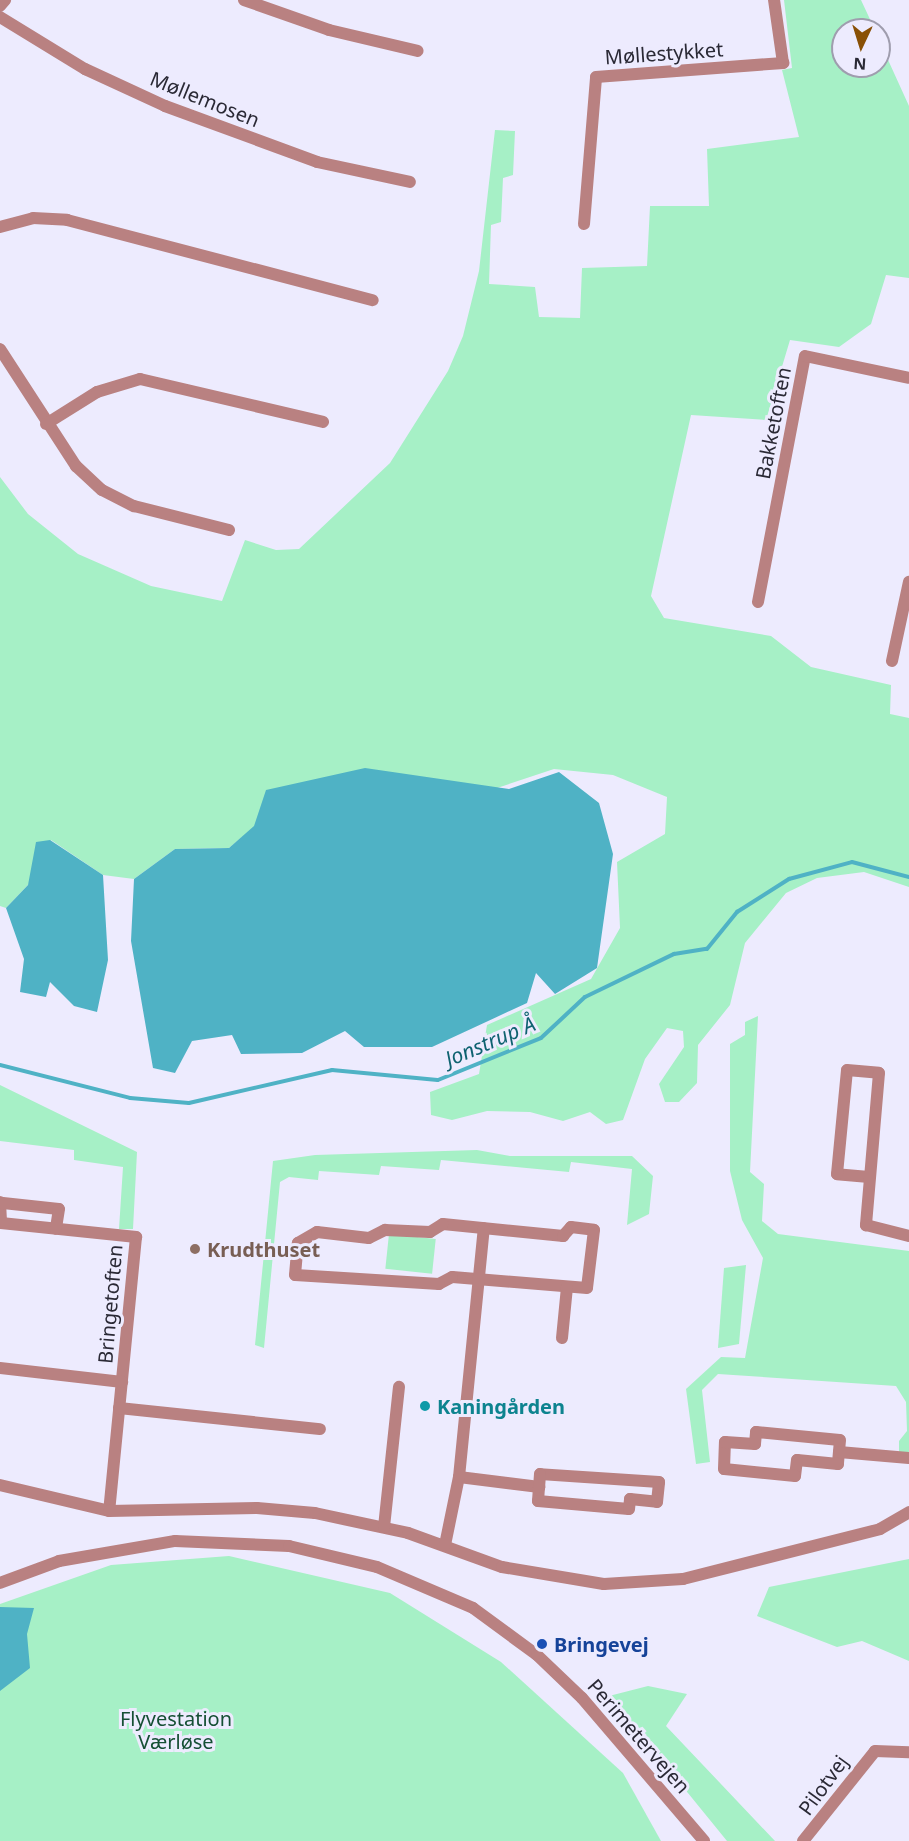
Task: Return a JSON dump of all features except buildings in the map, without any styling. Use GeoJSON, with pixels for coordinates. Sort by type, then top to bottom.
{"type":"FeatureCollection","features":[{"type":"Feature","properties":{"kind":"street"},"geometry":{"type":"LineString","coordinates":[[0,6],[5,0]]}},
{"type":"Feature","properties":{"kind":"street"},"geometry":{"type":"LineString","coordinates":[[244,0],[329,30],[418,51]]}},
{"type":"Feature","properties":{"kind":"street","name":"Møllestykket"},"geometry":{"type":"LineString","coordinates":[[584,224],[596,77],[783,63],[774,0]]}},
{"type":"Feature","properties":{"kind":"street","name":"Møllemosen"},"geometry":{"type":"LineString","coordinates":[[0,17],[86,69],[165,106],[317,162],[410,182]]}},
{"type":"Feature","properties":{"kind":"street"},"geometry":{"type":"LineString","coordinates":[[0,227],[33,218],[67,220],[373,300]]}},
{"type":"Feature","properties":{"kind":"street"},"geometry":{"type":"LineString","coordinates":[[0,349],[46,424],[76,466],[102,490],[134,506],[230,530]]}},
{"type":"Feature","properties":{"kind":"street","name":"Bakketoften"},"geometry":{"type":"LineString","coordinates":[[759,602],[805,356],[909,378]]}},
{"type":"Feature","properties":{"kind":"street"},"geometry":{"type":"LineString","coordinates":[[46,424],[97,392],[140,379],[323,422]]}},
{"type":"Feature","properties":{"kind":"street"},"geometry":{"type":"LineString","coordinates":[[892,661],[909,582]]}},
{"type":"Feature","properties":{"kind":"street"},"geometry":{"type":"LineString","coordinates":[[870,1177],[837,1174],[847,1070],[879,1073],[867,1226],[909,1236]]}},
{"type":"Feature","properties":{"kind":"street","name":"Bringetoften"},"geometry":{"type":"LineString","coordinates":[[56,1229],[58,1209],[1,1203],[1,1223],[56,1229],[136,1237],[109,1511]]}},
{"type":"Feature","properties":{"kind":"street"},"geometry":{"type":"LineString","coordinates":[[443,1224],[563,1236],[571,1227],[594,1230],[587,1288],[480,1280],[452,1277],[439,1284],[295,1275],[298,1244],[317,1232],[369,1238],[385,1230],[430,1232],[443,1224]]}},
{"type":"Feature","properties":{"kind":"street"},"geometry":{"type":"LineString","coordinates":[[445,1545],[459,1477],[484,1228]]}},
{"type":"Feature","properties":{"kind":"street"},"geometry":{"type":"LineString","coordinates":[[562,1338],[567,1287]]}},
{"type":"Feature","properties":{"kind":"street","name":"Bringetoften"},"geometry":{"type":"LineString","coordinates":[[0,1368],[122,1382]]}},
{"type":"Feature","properties":{"kind":"street"},"geometry":{"type":"LineString","coordinates":[[384,1527],[399,1387]]}},
{"type":"Feature","properties":{"kind":"street"},"geometry":{"type":"LineString","coordinates":[[119,1408],[320,1429]]}},
{"type":"Feature","properties":{"kind":"street"},"geometry":{"type":"LineString","coordinates":[[756,1432],[840,1440],[839,1452],[838,1464],[796,1460],[795,1476],[724,1469],[725,1442],[755,1444],[756,1432]]}},
{"type":"Feature","properties":{"kind":"street"},"geometry":{"type":"LineString","coordinates":[[839,1452],[909,1458]]}},
{"type":"Feature","properties":{"kind":"street"},"geometry":{"type":"LineString","coordinates":[[540,1474],[659,1482],[657,1502],[630,1499],[629,1509],[538,1501],[539,1487],[540,1474]]}},
{"type":"Feature","properties":{"kind":"street"},"geometry":{"type":"LineString","coordinates":[[459,1477],[539,1487]]}},
{"type":"Feature","properties":{"kind":"street"},"geometry":{"type":"LineString","coordinates":[[0,1485],[109,1511],[257,1508],[384,1527],[550,1578],[663,1582],[880,1529],[909,1512]]}},
{"type":"Feature","properties":{"kind":"street","name":"Perimetervejen"},"geometry":{"type":"LineString","coordinates":[[0,1583],[59,1561],[175,1541],[289,1546],[377,1567],[473,1608],[537,1655],[582,1698],[704,1841]]}},
{"type":"Feature","properties":{"kind":"street","name":"Pilotvej"},"geometry":{"type":"LineString","coordinates":[[803,1841],[875,1751],[909,1752]]}},
{"type":"Feature","properties":{"kind":"green space"},"geometry":{"type":"Polygon","coordinates":[[[784,0],[861,0],[869,18],[831,18],[831,78],[891,78],[891,66],[909,106],[909,278],[886,275],[871,324],[839,347],[790,340],[766,420],[691,415],[651,596],[664,618],[771,636],[811,667],[891,685],[890,714],[909,718],[909,887],[864,872],[817,878],[786,893],[745,943],[730,1005],[698,1045],[697,1083],[679,1102],[665,1102],[659,1084],[684,1047],[683,1031],[667,1028],[645,1059],[623,1120],[606,1124],[590,1112],[563,1121],[530,1112],[487,1111],[452,1120],[431,1115],[430,1092],[479,1074],[487,1025],[591,979],[620,928],[617,862],[665,834],[667,797],[613,775],[554,769],[479,794],[242,837],[229,848],[175,849],[134,879],[103,875],[51,840],[28,885],[6,908],[0,906],[0,477],[28,514],[78,554],[151,586],[222,601],[245,540],[276,550],[299,549],[390,463],[448,371],[463,336],[479,271],[495,130],[515,131],[513,175],[503,178],[501,222],[491,225],[489,284],[535,287],[539,317],[580,318],[582,268],[647,266],[650,206],[709,206],[707,149],[799,137],[782,70],[792,68],[784,0]]]}},
{"type":"Feature","properties":{"kind":"green space"},"geometry":{"type":"Polygon","coordinates":[[[758,1016],[750,1172],[764,1184],[762,1221],[778,1234],[909,1251],[909,1453],[899,1454],[899,1441],[907,1431],[906,1402],[896,1386],[718,1374],[702,1390],[710,1462],[696,1464],[686,1389],[721,1357],[745,1358],[763,1258],[742,1220],[730,1171],[730,1044],[745,1035],[745,1022],[758,1016]]]}},
{"type":"Feature","properties":{"kind":"green space"},"geometry":{"type":"Polygon","coordinates":[[[0,1085],[137,1152],[133,1229],[119,1229],[123,1167],[74,1160],[74,1150],[0,1141],[0,1085]]]}},
{"type":"Feature","properties":{"kind":"green space"},"geometry":{"type":"Polygon","coordinates":[[[477,1150],[510,1156],[632,1156],[653,1176],[649,1214],[627,1225],[632,1169],[571,1162],[569,1172],[441,1160],[439,1170],[381,1166],[379,1175],[319,1171],[318,1180],[289,1177],[280,1182],[264,1348],[255,1345],[273,1161],[315,1155],[477,1150]]]}},
{"type":"Feature","properties":{"kind":"green space"},"geometry":{"type":"Polygon","coordinates":[[[389,1234],[436,1239],[432,1274],[385,1269],[389,1234]]]}},
{"type":"Feature","properties":{"kind":"green space"},"geometry":{"type":"Polygon","coordinates":[[[746,1265],[739,1344],[718,1348],[724,1268],[746,1265]]]}},
{"type":"Feature","properties":{"kind":"green space","name":"Flyvestation Værløse"},"geometry":{"type":"Polygon","coordinates":[[[229,1556],[390,1593],[501,1662],[623,1773],[661,1841],[0,1841],[0,1604],[111,1565],[229,1556]]]}},
{"type":"Feature","properties":{"kind":"green space"},"geometry":{"type":"Polygon","coordinates":[[[909,1559],[909,1661],[862,1641],[837,1647],[757,1616],[769,1587],[909,1559]]]}},
{"type":"Feature","properties":{"kind":"green space"},"geometry":{"type":"Polygon","coordinates":[[[648,1686],[687,1694],[666,1726],[775,1841],[727,1841],[609,1696],[648,1686]]]}},
{"type":"Feature","properties":{"kind":"water"},"geometry":{"type":"Polygon","coordinates":[[[365,768],[509,789],[559,772],[599,803],[613,854],[597,968],[555,994],[536,973],[527,1003],[432,1047],[364,1047],[345,1031],[302,1053],[241,1054],[232,1035],[192,1041],[175,1073],[153,1068],[131,941],[134,879],[175,849],[229,848],[254,826],[266,790],[365,768]]]}},
{"type":"Feature","properties":{"kind":"water"},"geometry":{"type":"Polygon","coordinates":[[[50,840],[103,875],[108,960],[97,1012],[74,1006],[50,982],[46,997],[20,992],[24,959],[6,908],[28,885],[36,842],[50,840]]]}},
{"type":"Feature","properties":{"kind":"water"},"geometry":{"type":"Polygon","coordinates":[[[0,1607],[34,1608],[27,1634],[30,1668],[0,1691],[0,1607]]]}},
{"type":"Feature","properties":{"kind":"waterway","name":"Jonstrup Å"},"geometry":{"type":"LineString","coordinates":[[0,1065],[130,1098],[189,1103],[332,1070],[438,1080],[541,1038],[585,997],[674,954],[707,949],[737,912],[789,879],[852,862],[909,877]]}},
{"type":"Feature","properties":{"kind":"place","name":"Krudthuset"},"geometry":{"type":"Point","coordinates":[195,1249]}},
{"type":"Feature","properties":{"kind":"place","name":"Kaningården"},"geometry":{"type":"Point","coordinates":[425,1406]}},
{"type":"Feature","properties":{"kind":"place","name":"Bringevej"},"geometry":{"type":"Point","coordinates":[542,1644]}}]}
